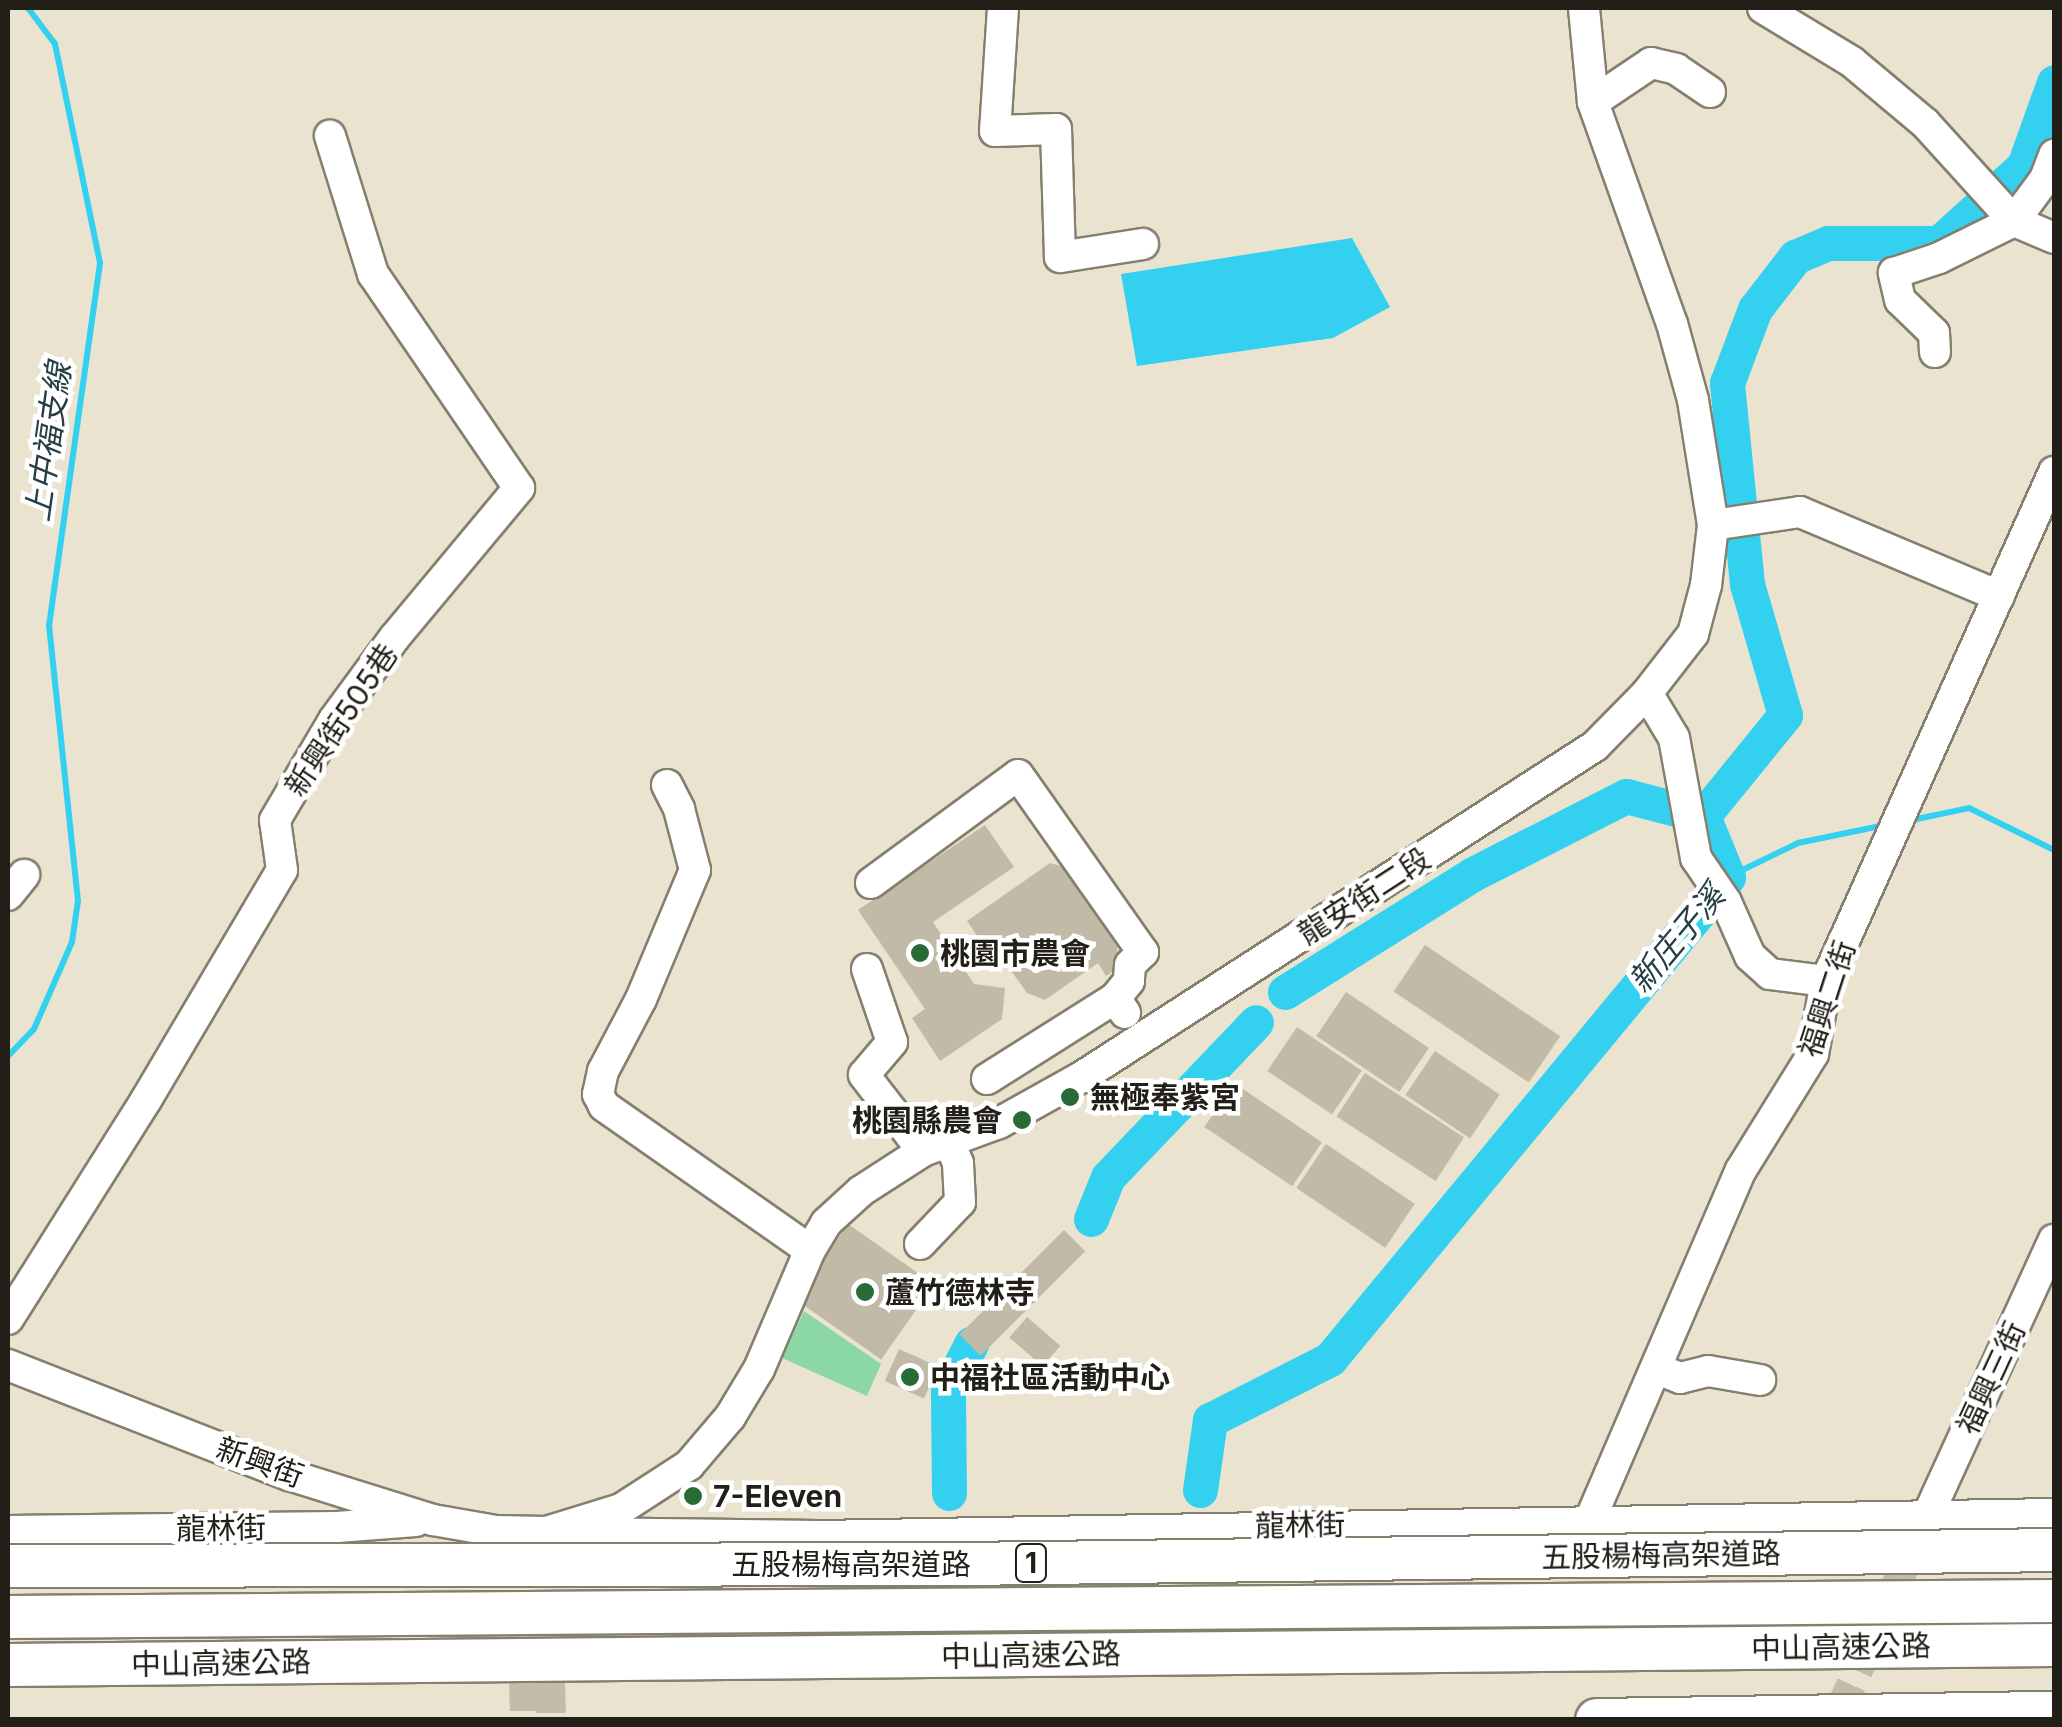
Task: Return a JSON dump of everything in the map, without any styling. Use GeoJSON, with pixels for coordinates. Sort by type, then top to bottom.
{"type":"FeatureCollection","features":[{"type":"Feature","properties":{"kind":"highway","name":"五股楊梅高架道路"},"geometry":{"type":"LineString","coordinates":[[8,1566],[961,1564],[2054,1550]]}},
{"type":"Feature","properties":{"kind":"highway"},"geometry":{"type":"LineString","coordinates":[[1953,1602],[2054,1589]]}},
{"type":"Feature","properties":{"kind":"highway","name":"中山高速公路"},"geometry":{"type":"LineString","coordinates":[[8,1616],[2054,1601]]}},
{"type":"Feature","properties":{"kind":"highway","name":"中山高速公路"},"geometry":{"type":"LineString","coordinates":[[8,1665],[2054,1645]]}},
{"type":"Feature","properties":{"kind":"highway"},"geometry":{"type":"LineString","coordinates":[[1958,1646],[2054,1659]]}},
{"type":"Feature","properties":{"kind":"highway"},"geometry":{"type":"LineString","coordinates":[[1597,1720],[2054,1714]]}},
{"type":"Feature","properties":{"kind":"street"},"geometry":{"type":"LineString","coordinates":[[1004,8],[996,131],[1056,128],[1060,257],[1143,244]]}},
{"type":"Feature","properties":{"kind":"street","name":"龍安街二段"},"geometry":{"type":"LineString","coordinates":[[533,1538],[621,1509],[689,1465],[730,1417],[758,1370],[810,1250],[826,1223],[862,1192],[937,1148],[1064,1087],[1140,1036],[1268,960],[1595,746],[1647,693],[1694,634],[1720,524],[1672,324],[1593,102],[1584,8]]}},
{"type":"Feature","properties":{"kind":"street"},"geometry":{"type":"LineString","coordinates":[[1763,8],[1852,62],[1924,123],[2013,220],[2054,238]]}},
{"type":"Feature","properties":{"kind":"street"},"geometry":{"type":"LineString","coordinates":[[1593,102],[1651,63],[1676,69],[1710,92]]}},
{"type":"Feature","properties":{"kind":"street","name":"新興街505巷"},"geometry":{"type":"LineString","coordinates":[[8,1319],[146,1100],[282,870],[275,820],[334,720],[395,638],[519,488],[373,274],[330,136]]}},
{"type":"Feature","properties":{"kind":"street"},"geometry":{"type":"LineString","coordinates":[[1934,352],[1934,334],[1900,300],[1894,273],[1939,258],[2013,220],[2045,180],[2054,155]]}},
{"type":"Feature","properties":{"kind":"street","name":"福興二街"},"geometry":{"type":"LineString","coordinates":[[1590,1520],[1741,1170],[1813,1054],[1826,981],[1999,596],[2041,541],[2054,472]]}},
{"type":"Feature","properties":{"kind":"street"},"geometry":{"type":"LineString","coordinates":[[1720,524],[1800,512],[1999,596]]}},
{"type":"Feature","properties":{"kind":"street"},"geometry":{"type":"LineString","coordinates":[[1647,693],[1674,738],[1696,858],[1726,902],[1750,956],[1770,974],[1826,981]]}},
{"type":"Feature","properties":{"kind":"street"},"geometry":{"type":"LineString","coordinates":[[872,883],[1018,776],[1143,952],[1130,965],[1129,981],[1115,998],[988,1079]]}},
{"type":"Feature","properties":{"kind":"street"},"geometry":{"type":"LineString","coordinates":[[668,785],[696,870],[641,1000],[603,1071],[598,1094],[604,1106],[810,1250]]}},
{"type":"Feature","properties":{"kind":"street"},"geometry":{"type":"LineString","coordinates":[[867,968],[892,1042],[864,1075],[937,1148],[958,1162],[960,1202],[920,1244]]}},
{"type":"Feature","properties":{"kind":"street"},"geometry":{"type":"LineString","coordinates":[[1115,998],[1140,1036]]}},
{"type":"Feature","properties":{"kind":"street","name":"福興三街"},"geometry":{"type":"LineString","coordinates":[[1927,1517],[2054,1240]]}},
{"type":"Feature","properties":{"kind":"street","name":"新興街"},"geometry":{"type":"LineString","coordinates":[[8,1365],[288,1474],[434,1520],[533,1538]]}},
{"type":"Feature","properties":{"kind":"street"},"geometry":{"type":"LineString","coordinates":[[1657,1369],[1680,1378],[1708,1372],[1760,1380]]}},
{"type":"Feature","properties":{"kind":"street","name":"龍林街"},"geometry":{"type":"LineString","coordinates":[[533,1538],[2054,1514]]}},
{"type":"Feature","properties":{"kind":"street","name":"龍林街"},"geometry":{"type":"LineString","coordinates":[[8,1531],[337,1527],[434,1520]]}},
{"type":"Feature","properties":{"kind":"green space"},"geometry":{"type":"Polygon","coordinates":[[[804,1311],[881,1364],[867,1396],[782,1358],[804,1311]]]}},
{"type":"Feature","properties":{"kind":"water"},"geometry":{"type":"Polygon","coordinates":[[[1352,238],[1390,307],[1333,338],[1137,366],[1121,274],[1352,238]]]}},
{"type":"Feature","properties":{"kind":"building","name":"桃園市農會"},"geometry":{"type":"Polygon","coordinates":[[[985,825],[1014,867],[933,922],[974,984],[1005,988],[1002,1019],[940,1061],[912,1018],[925,1009],[858,910],[985,825]]]}},
{"type":"Feature","properties":{"kind":"building"},"geometry":{"type":"Polygon","coordinates":[[[1050,863],[1074,870],[1117,939],[1118,968],[1106,976],[1098,963],[1045,1000],[1027,993],[992,944],[986,949],[967,921],[1050,863]]]}},
{"type":"Feature","properties":{"kind":"building"},"geometry":{"type":"Polygon","coordinates":[[[1425,945],[1560,1036],[1529,1083],[1394,991],[1425,945]]]}},
{"type":"Feature","properties":{"kind":"building"},"geometry":{"type":"Polygon","coordinates":[[[1346,992],[1429,1048],[1399,1092],[1316,1036],[1346,992]]]}},
{"type":"Feature","properties":{"kind":"building"},"geometry":{"type":"Polygon","coordinates":[[[1297,1027],[1362,1071],[1332,1115],[1267,1071],[1297,1027]]]}},
{"type":"Feature","properties":{"kind":"building"},"geometry":{"type":"Polygon","coordinates":[[[1435,1051],[1500,1095],[1470,1139],[1405,1095],[1435,1051]]]}},
{"type":"Feature","properties":{"kind":"building"},"geometry":{"type":"Polygon","coordinates":[[[1365,1073],[1464,1137],[1436,1181],[1337,1117],[1365,1073]]]}},
{"type":"Feature","properties":{"kind":"building"},"geometry":{"type":"Polygon","coordinates":[[[1234,1083],[1322,1142],[1292,1186],[1204,1127],[1234,1083]]]}},
{"type":"Feature","properties":{"kind":"building"},"geometry":{"type":"Polygon","coordinates":[[[1326,1144],[1415,1204],[1385,1248],[1296,1188],[1326,1144]]]}},
{"type":"Feature","properties":{"kind":"building","name":"蘆竹德林寺"},"geometry":{"type":"Polygon","coordinates":[[[848,1224],[934,1284],[881,1360],[795,1299],[848,1224]]]}},
{"type":"Feature","properties":{"kind":"building"},"geometry":{"type":"Polygon","coordinates":[[[1064,1230],[1085,1251],[981,1356],[959,1335],[1064,1230]]]}},
{"type":"Feature","properties":{"kind":"building"},"geometry":{"type":"Polygon","coordinates":[[[1027,1317],[1060,1346],[1042,1366],[1009,1337],[1027,1317]]]}},
{"type":"Feature","properties":{"kind":"building","name":"中福社區活動中心"},"geometry":{"type":"Polygon","coordinates":[[[899,1349],[938,1366],[924,1398],[885,1381],[899,1349]]]}},
{"type":"Feature","properties":{"kind":"waterway","name":"上中福支線"},"geometry":{"type":"LineString","coordinates":[[8,1056],[34,1029],[72,942],[78,901],[49,626],[100,263],[55,44],[28,8]]}},
{"type":"Feature","properties":{"kind":"waterway","name":"新庄子溪"},"geometry":{"type":"LineString","coordinates":[[1200,1490],[1210,1420],[1330,1359],[1728,877],[1703,816],[1785,715],[1747,584],[1727,383],[1755,309],[1795,257],[1828,243],[1939,243],[2024,166],[2054,82]]}},
{"type":"Feature","properties":{"kind":"waterway"},"geometry":{"type":"LineString","coordinates":[[1285,992],[1473,874],[1626,796],[1703,816]]}},
{"type":"Feature","properties":{"kind":"waterway"},"geometry":{"type":"LineString","coordinates":[[1907,821],[1969,808],[2054,850]]}},
{"type":"Feature","properties":{"kind":"waterway"},"geometry":{"type":"LineString","coordinates":[[1728,877],[1798,843],[1885,825]]}},
{"type":"Feature","properties":{"kind":"waterway"},"geometry":{"type":"LineString","coordinates":[[1091,1219],[1108,1177],[1256,1022]]}},
{"type":"Feature","properties":{"kind":"waterway"},"geometry":{"type":"LineString","coordinates":[[949,1493],[948,1389],[971,1344]]}},
{"type":"Feature","properties":{"kind":"tunnel"},"geometry":{"type":"LineString","coordinates":[[1839,1712],[1918,1537]]}},
{"type":"Feature","properties":{"kind":"tunnel"},"geometry":{"type":"LineString","coordinates":[[521,1546],[525,1720]]}},
{"type":"Feature","properties":{"kind":"tunnel"},"geometry":{"type":"LineString","coordinates":[[546,1548],[551,1720]]}},
{"type":"Feature","properties":{"kind":"place","name":"桃園市農會"},"geometry":{"type":"Point","coordinates":[920,953]}},
{"type":"Feature","properties":{"kind":"place","name":"無極奉紫宮"},"geometry":{"type":"Point","coordinates":[1070,1097]}},
{"type":"Feature","properties":{"kind":"place","name":"桃園縣農會"},"geometry":{"type":"Point","coordinates":[1022,1120]}},
{"type":"Feature","properties":{"kind":"place","name":"蘆竹德林寺"},"geometry":{"type":"Point","coordinates":[865,1292]}},
{"type":"Feature","properties":{"kind":"place","name":"中福社區活動中心"},"geometry":{"type":"Point","coordinates":[910,1377]}},
{"type":"Feature","properties":{"kind":"place","name":"7-Eleven"},"geometry":{"type":"Point","coordinates":[693,1496]}}]}
